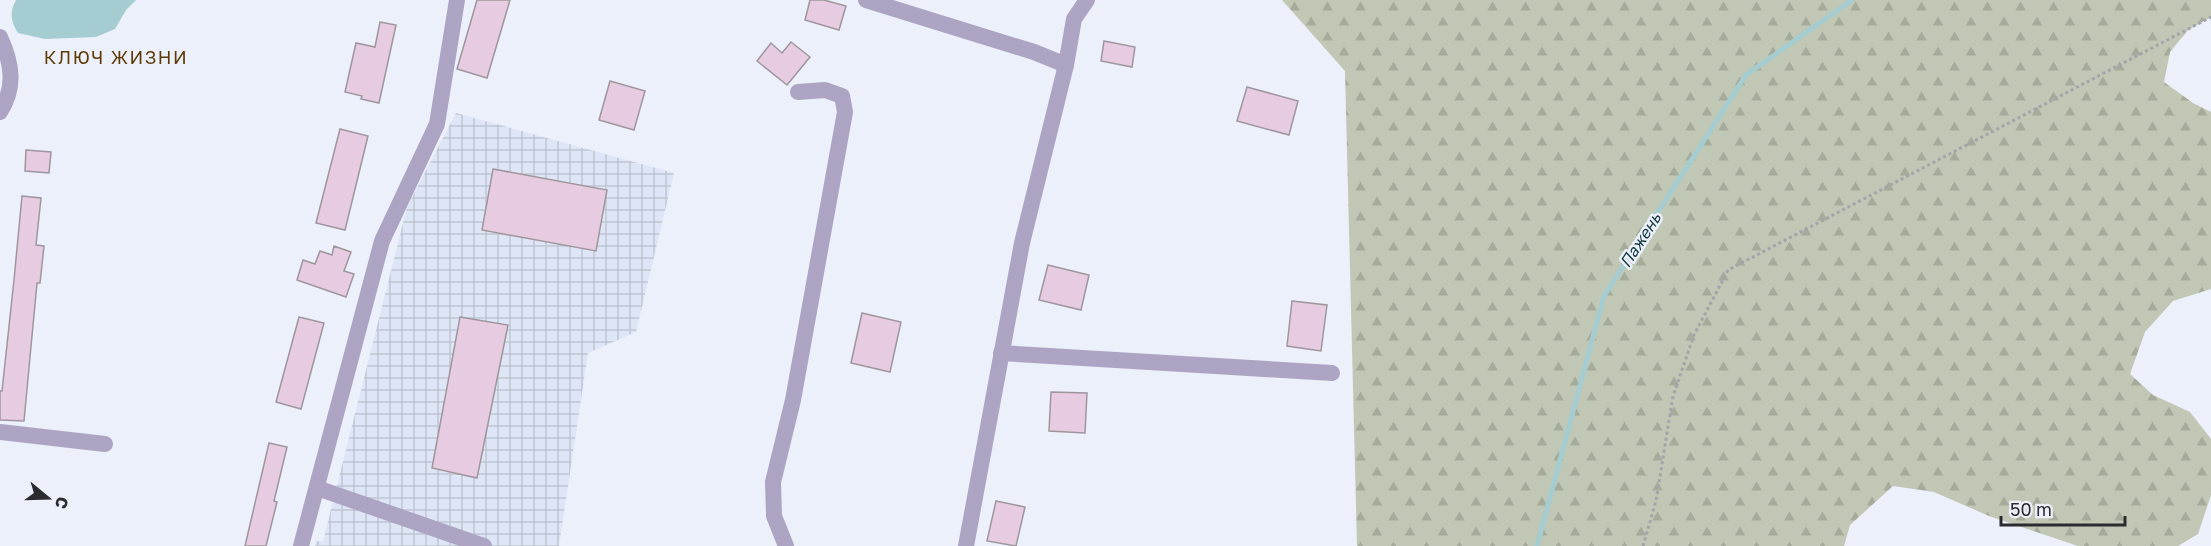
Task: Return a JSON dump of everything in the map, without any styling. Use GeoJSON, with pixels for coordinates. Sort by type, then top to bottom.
{"type":"FeatureCollection","features":[{"type":"Feature","properties":{"kind":"street"},"geometry":{"type":"LineString","coordinates":[[301,546],[382,241],[437,124],[457,0]]}},
{"type":"Feature","properties":{"kind":"street"},"geometry":{"type":"LineString","coordinates":[[866,0],[1034,52],[1066,65]]}},
{"type":"Feature","properties":{"kind":"street"},"geometry":{"type":"LineString","coordinates":[[966,546],[1022,243],[1066,65],[1074,19],[1087,0]]}},
{"type":"Feature","properties":{"kind":"street"},"geometry":{"type":"LineString","coordinates":[[0,37],[9,56],[12,84],[0,112]]}},
{"type":"Feature","properties":{"kind":"street"},"geometry":{"type":"LineString","coordinates":[[786,546],[774,516],[773,482],[793,400],[846,112],[842,96],[825,90],[798,92]]}},
{"type":"Feature","properties":{"kind":"street"},"geometry":{"type":"LineString","coordinates":[[1001,353],[1332,373]]}},
{"type":"Feature","properties":{"kind":"street"},"geometry":{"type":"LineString","coordinates":[[0,432],[105,444]]}},
{"type":"Feature","properties":{"kind":"street"},"geometry":{"type":"LineString","coordinates":[[317,488],[484,546]]}},
{"type":"Feature","properties":{"kind":"path"},"geometry":{"type":"LineString","coordinates":[[1643,546],[1656,501],[1673,396],[1694,335],[1728,270],[2211,17]]}},
{"type":"Feature","properties":{"kind":"shaded area"},"geometry":{"type":"Polygon","coordinates":[[[16,0],[136,0],[126,10],[115,29],[96,37],[45,39],[18,33],[12,17],[12,9],[16,0]]]}},
{"type":"Feature","properties":{"kind":"shaded area"},"geometry":{"type":"Polygon","coordinates":[[[456,113],[674,173],[636,332],[588,353],[559,546],[315,546],[316,541],[323,541],[407,207],[456,113]]]}},
{"type":"Feature","properties":{"kind":"green space"},"geometry":{"type":"Polygon","coordinates":[[[1282,0],[2211,0],[2211,17],[2188,30],[2170,52],[2164,82],[2193,103],[2211,112],[2211,289],[2173,301],[2145,332],[2130,374],[2153,395],[2190,412],[2211,439],[2211,495],[2198,534],[2178,546],[2078,546],[1989,516],[1934,492],[1893,486],[1850,525],[1844,546],[1357,546],[1345,71],[1282,0]]]}},
{"type":"Feature","properties":{"kind":"building"},"geometry":{"type":"Polygon","coordinates":[[[477,0],[510,0],[487,78],[457,69],[477,0]]]}},
{"type":"Feature","properties":{"kind":"building"},"geometry":{"type":"Polygon","coordinates":[[[810,0],[824,0],[846,6],[839,30],[805,20],[810,0]]]}},
{"type":"Feature","properties":{"kind":"building"},"geometry":{"type":"Polygon","coordinates":[[[380,22],[396,25],[379,103],[345,92],[356,43],[375,47],[380,22]]]}},
{"type":"Feature","properties":{"kind":"building"},"geometry":{"type":"Polygon","coordinates":[[[1104,41],[1135,47],[1132,67],[1101,61],[1104,41]]]}},
{"type":"Feature","properties":{"kind":"building"},"geometry":{"type":"Polygon","coordinates":[[[791,42],[810,57],[787,85],[757,61],[771,43],[782,53],[791,42]]]}},
{"type":"Feature","properties":{"kind":"building"},"geometry":{"type":"Polygon","coordinates":[[[610,81],[645,91],[634,130],[599,120],[610,81]]]}},
{"type":"Feature","properties":{"kind":"building"},"geometry":{"type":"Polygon","coordinates":[[[1247,87],[1298,101],[1289,135],[1237,121],[1247,87]]]}},
{"type":"Feature","properties":{"kind":"building"},"geometry":{"type":"Polygon","coordinates":[[[340,129],[368,136],[345,230],[316,223],[340,129]]]}},
{"type":"Feature","properties":{"kind":"building"},"geometry":{"type":"Polygon","coordinates":[[[26,150],[51,152],[49,173],[25,171],[26,150]]]}},
{"type":"Feature","properties":{"kind":"building"},"geometry":{"type":"Polygon","coordinates":[[[493,169],[607,190],[596,251],[482,230],[493,169]]]}},
{"type":"Feature","properties":{"kind":"building"},"geometry":{"type":"Polygon","coordinates":[[[22,196],[41,198],[36,245],[44,246],[40,283],[37,283],[24,421],[0,420],[0,391],[2,391],[22,196]]]}},
{"type":"Feature","properties":{"kind":"building"},"geometry":{"type":"Polygon","coordinates":[[[334,246],[351,252],[344,271],[354,274],[346,297],[297,280],[303,260],[315,264],[320,251],[332,255],[334,246]]]}},
{"type":"Feature","properties":{"kind":"building"},"geometry":{"type":"Polygon","coordinates":[[[1048,265],[1089,275],[1081,310],[1039,300],[1048,265]]]}},
{"type":"Feature","properties":{"kind":"building"},"geometry":{"type":"Polygon","coordinates":[[[1292,301],[1327,305],[1321,351],[1287,346],[1292,301]]]}},
{"type":"Feature","properties":{"kind":"building"},"geometry":{"type":"Polygon","coordinates":[[[862,313],[901,322],[890,372],[851,363],[862,313]]]}},
{"type":"Feature","properties":{"kind":"building"},"geometry":{"type":"Polygon","coordinates":[[[299,317],[324,323],[301,409],[276,402],[299,317]]]}},
{"type":"Feature","properties":{"kind":"building"},"geometry":{"type":"Polygon","coordinates":[[[460,317],[508,325],[477,478],[432,468],[460,317]]]}},
{"type":"Feature","properties":{"kind":"building"},"geometry":{"type":"Polygon","coordinates":[[[1051,392],[1087,393],[1085,433],[1049,431],[1051,392]]]}},
{"type":"Feature","properties":{"kind":"building"},"geometry":{"type":"Polygon","coordinates":[[[269,443],[287,447],[274,501],[277,502],[266,546],[245,546],[269,443]]]}},
{"type":"Feature","properties":{"kind":"building"},"geometry":{"type":"Polygon","coordinates":[[[996,501],[1025,507],[1016,546],[987,541],[996,501]]]}},
{"type":"Feature","properties":{"kind":"waterway","name":"Пажень"},"geometry":{"type":"LineString","coordinates":[[1537,546],[1604,296],[1746,75],[1852,0]]}},
{"type":"Feature","properties":{"kind":"district","name":"КЛЮЧ ЖИЗНИ"},"geometry":{"type":"Point","coordinates":[116,57]}}]}
